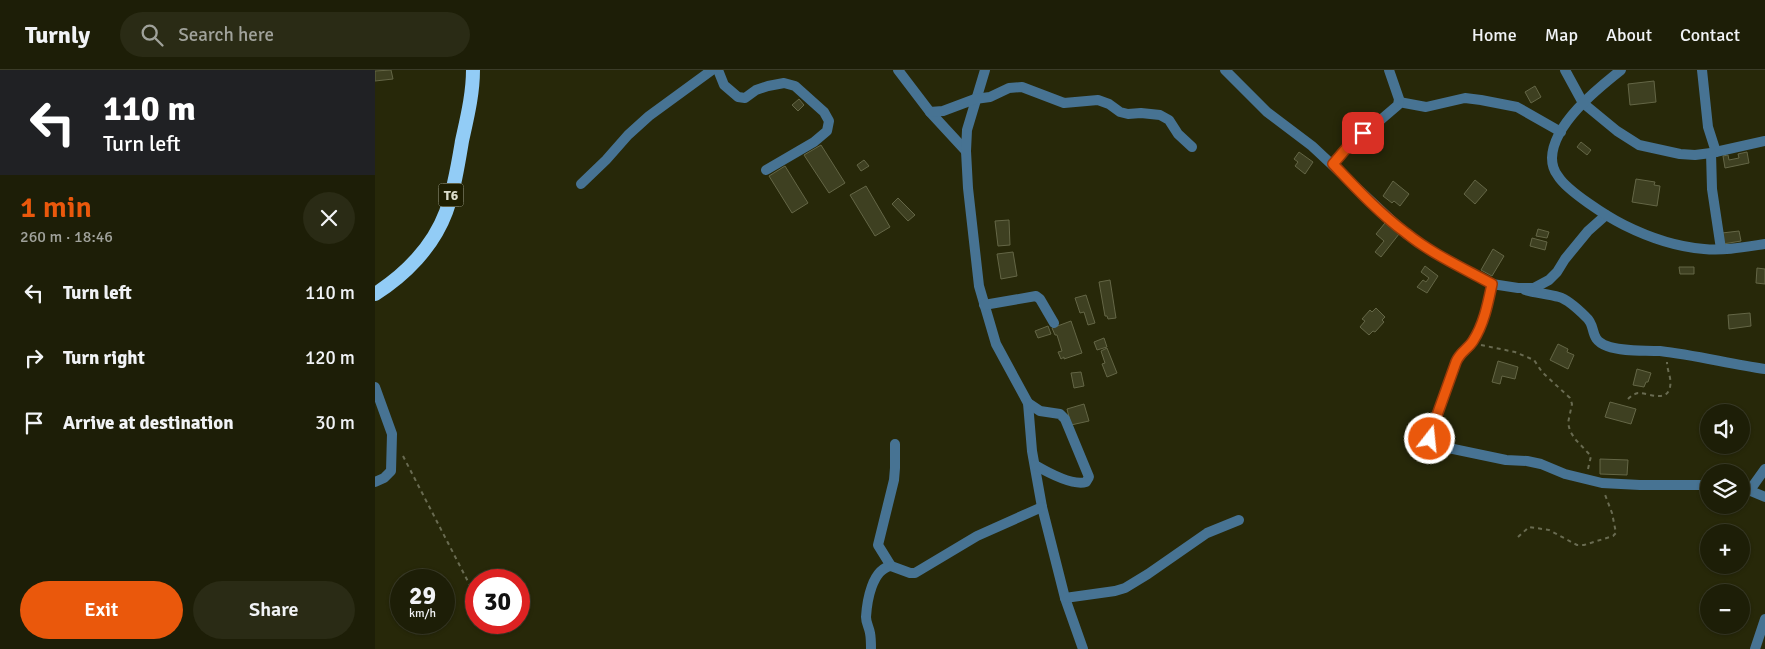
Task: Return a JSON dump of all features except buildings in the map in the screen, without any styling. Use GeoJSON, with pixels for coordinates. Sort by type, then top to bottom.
{"type":"FeatureCollection","features":[{"type":"Feature","properties":{"kind":"highway","name":"T6"},"geometry":{"type":"LineString","coordinates":[[375,294],[392,284],[414,264],[446,213],[455,181],[473,88],[473,70]]}},
{"type":"Feature","properties":{"kind":"street"},"geometry":{"type":"LineString","coordinates":[[581,184],[606,160],[628,134],[649,116],[712,70]]}},
{"type":"Feature","properties":{"kind":"street"},"geometry":{"type":"LineString","coordinates":[[718,70],[723,85],[738,97],[745,98],[756,90],[784,83],[795,86],[825,112],[829,121],[827,131],[814,142],[766,170]]}},
{"type":"Feature","properties":{"kind":"street"},"geometry":{"type":"LineString","coordinates":[[899,70],[930,112],[966,151]]}},
{"type":"Feature","properties":{"kind":"street"},"geometry":{"type":"LineString","coordinates":[[995,70],[984,74],[967,130],[968,188],[975,265],[984,305],[997,344],[1028,402],[1042,507],[1065,598],[1083,649]]}},
{"type":"Feature","properties":{"kind":"street"},"geometry":{"type":"LineString","coordinates":[[1225,70],[1267,112],[1333,164],[1405,233],[1428,249],[1492,284],[1518,288],[1534,288],[1549,280],[1588,230],[1606,215]]}},
{"type":"Feature","properties":{"kind":"street"},"geometry":{"type":"LineString","coordinates":[[1333,164],[1356,137],[1394,109],[1399,102],[1397,89],[1389,70]]}},
{"type":"Feature","properties":{"kind":"street"},"geometry":{"type":"LineString","coordinates":[[1565,70],[1583,103],[1617,131],[1639,145],[1681,154],[1714,153],[1765,141]]}},
{"type":"Feature","properties":{"kind":"street"},"geometry":{"type":"LineString","coordinates":[[1621,70],[1583,103],[1561,132],[1554,147],[1552,158],[1557,175],[1563,183],[1606,215],[1624,225],[1671,242],[1704,249],[1765,244]]}},
{"type":"Feature","properties":{"kind":"street"},"geometry":{"type":"LineString","coordinates":[[1702,70],[1708,127],[1714,153],[1712,189],[1721,249]]}},
{"type":"Feature","properties":{"kind":"street"},"geometry":{"type":"LineString","coordinates":[[930,112],[943,111],[975,99],[990,97],[1009,88],[1022,87],[1064,103],[1098,100],[1109,104],[1120,112],[1128,114],[1160,115],[1169,120],[1178,134],[1192,147]]}},
{"type":"Feature","properties":{"kind":"street"},"geometry":{"type":"LineString","coordinates":[[1399,102],[1426,107],[1465,98],[1481,100],[1517,107],[1561,132]]}},
{"type":"Feature","properties":{"kind":"street"},"geometry":{"type":"LineString","coordinates":[[1492,284],[1487,309],[1472,343],[1459,355],[1456,362],[1431,432],[1432,442],[1439,446],[1475,454],[1541,464],[1602,483],[1640,486],[1700,485]]}},
{"type":"Feature","properties":{"kind":"street"},"geometry":{"type":"LineString","coordinates":[[1518,288],[1537,294],[1559,297],[1568,302],[1588,318],[1591,323],[1592,332],[1597,340],[1606,346],[1667,352],[1765,369]]}},
{"type":"Feature","properties":{"kind":"street"},"geometry":{"type":"LineString","coordinates":[[984,305],[1036,296],[1040,299],[1054,323]]}},
{"type":"Feature","properties":{"kind":"street"},"geometry":{"type":"LineString","coordinates":[[375,387],[392,434],[391,471],[384,478],[375,482]]}},
{"type":"Feature","properties":{"kind":"street"},"geometry":{"type":"LineString","coordinates":[[1028,402],[1041,411],[1063,416],[1068,422],[1089,477],[1086,482],[1080,483],[1055,476],[1035,465]]}},
{"type":"Feature","properties":{"kind":"street"},"geometry":{"type":"LineString","coordinates":[[895,444],[893,480],[878,545],[891,566],[915,573],[977,536],[1042,507]]}},
{"type":"Feature","properties":{"kind":"street"},"geometry":{"type":"LineString","coordinates":[[1750,484],[1765,470]]}},
{"type":"Feature","properties":{"kind":"street"},"geometry":{"type":"LineString","coordinates":[[1750,491],[1765,497]]}},
{"type":"Feature","properties":{"kind":"street"},"geometry":{"type":"LineString","coordinates":[[1065,598],[1125,588],[1149,574],[1207,534],[1239,520]]}},
{"type":"Feature","properties":{"kind":"street"},"geometry":{"type":"LineString","coordinates":[[871,649],[871,633],[866,620],[871,588],[880,572],[891,566]]}},
{"type":"Feature","properties":{"kind":"street"},"geometry":{"type":"LineString","coordinates":[[1755,649],[1765,619]]}},
{"type":"Feature","properties":{"kind":"path"},"geometry":{"type":"LineString","coordinates":[[1472,343],[1525,355],[1533,360],[1542,372],[1570,398],[1572,404],[1568,424],[1570,430],[1575,439],[1591,456],[1586,479]]}},
{"type":"Feature","properties":{"kind":"path"},"geometry":{"type":"LineString","coordinates":[[1628,399],[1637,393],[1662,397],[1666,394],[1670,389],[1667,352]]}},
{"type":"Feature","properties":{"kind":"path"},"geometry":{"type":"LineString","coordinates":[[392,434],[416,485],[465,576]]}},
{"type":"Feature","properties":{"kind":"path"},"geometry":{"type":"LineString","coordinates":[[1518,538],[1529,527],[1549,530],[1577,545],[1584,545],[1613,536],[1616,532],[1615,523],[1602,483]]}},
{"type":"Feature","properties":{"kind":"route"},"geometry":{"type":"LineString","coordinates":[[1363,133],[1356,137],[1333,164],[1405,233],[1428,249],[1492,284],[1487,309],[1472,343],[1459,355],[1430,439]]}}]}
